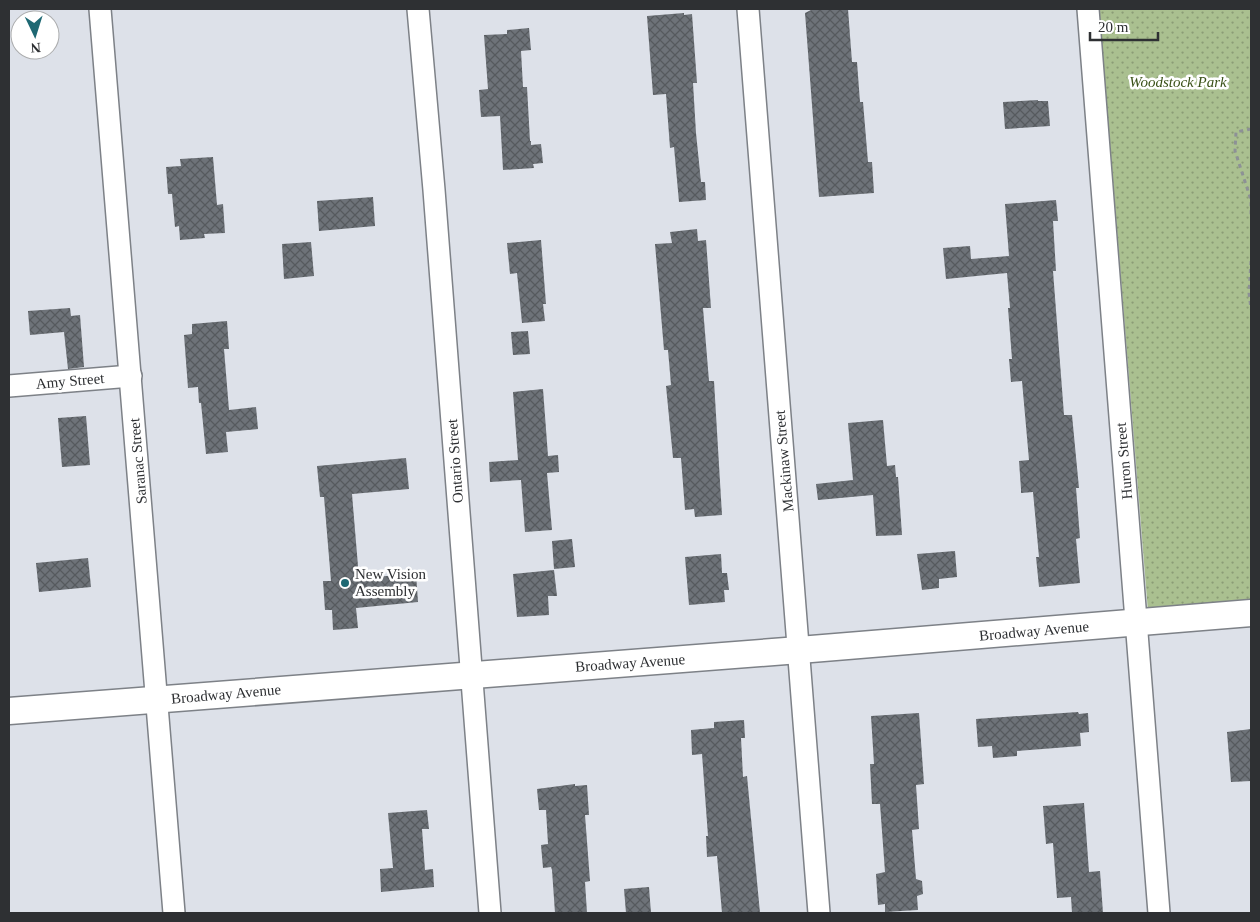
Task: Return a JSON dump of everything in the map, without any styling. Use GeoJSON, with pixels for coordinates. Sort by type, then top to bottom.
{"type":"FeatureCollection","features":[{"type":"Feature","properties":{"kind":"street","name":"Saranac Street"},"geometry":{"type":"LineString","coordinates":[[100,9],[174,913]]}},
{"type":"Feature","properties":{"kind":"street","name":"Ontario Street"},"geometry":{"type":"LineString","coordinates":[[418,9],[434,190],[490,913]]}},
{"type":"Feature","properties":{"kind":"street","name":"Mackinaw Street"},"geometry":{"type":"LineString","coordinates":[[748,9],[819,913]]}},
{"type":"Feature","properties":{"kind":"street","name":"Huron Street"},"geometry":{"type":"LineString","coordinates":[[1088,9],[1159,913]]}},
{"type":"Feature","properties":{"kind":"street","name":"Amy Street"},"geometry":{"type":"LineString","coordinates":[[9,386],[131,376]]}},
{"type":"Feature","properties":{"kind":"street","name":"Broadway Avenue"},"geometry":{"type":"LineString","coordinates":[[9,712],[1251,613]]}},
{"type":"Feature","properties":{"kind":"path"},"geometry":{"type":"LineString","coordinates":[[1251,128],[1236,132],[1235,151],[1251,200],[1251,215]]}},
{"type":"Feature","properties":{"kind":"path"},"geometry":{"type":"LineString","coordinates":[[1251,261],[1249,292],[1251,309]]}},
{"type":"Feature","properties":{"kind":"green space","name":"Woodstock Park"},"geometry":{"type":"Polygon","coordinates":[[[1099,9],[1251,9],[1251,602],[1148,611],[1099,9]]]}},
{"type":"Feature","properties":{"kind":"building"},"geometry":{"type":"Polygon","coordinates":[[[813,9],[848,9],[852,62],[857,62],[860,102],[863,102],[868,162],[872,162],[874,193],[819,197],[805,13],[813,9]]]}},
{"type":"Feature","properties":{"kind":"building"},"geometry":{"type":"Polygon","coordinates":[[[684,13],[684,15],[692,14],[697,83],[693,83],[696,133],[701,182],[705,182],[706,200],[679,202],[674,147],[670,148],[666,94],[653,95],[647,16],[684,13]]]}},
{"type":"Feature","properties":{"kind":"building"},"geometry":{"type":"Polygon","coordinates":[[[529,28],[531,50],[521,51],[523,87],[527,87],[531,145],[541,144],[543,163],[533,164],[534,168],[503,170],[500,116],[481,117],[479,90],[488,89],[484,35],[507,34],[507,30],[529,28]]]}},
{"type":"Feature","properties":{"kind":"building"},"geometry":{"type":"Polygon","coordinates":[[[1048,101],[1050,126],[1005,129],[1003,102],[1048,101]]]}},
{"type":"Feature","properties":{"kind":"building"},"geometry":{"type":"Polygon","coordinates":[[[213,157],[217,205],[223,204],[225,233],[204,234],[205,238],[180,240],[179,226],[175,227],[172,194],[168,194],[166,167],[181,166],[180,159],[213,157]]]}},
{"type":"Feature","properties":{"kind":"building"},"geometry":{"type":"Polygon","coordinates":[[[373,197],[375,226],[319,231],[317,201],[373,197]]]}},
{"type":"Feature","properties":{"kind":"building"},"geometry":{"type":"Polygon","coordinates":[[[1056,200],[1058,221],[1053,221],[1056,271],[1053,271],[1064,415],[1072,415],[1079,488],[1076,488],[1080,538],[1076,539],[1080,583],[1039,587],[1036,557],[1039,557],[1033,492],[1021,493],[1019,461],[1029,460],[1022,381],[1011,382],[1009,359],[1012,359],[1007,273],[946,279],[943,248],[970,246],[971,259],[1009,256],[1005,204],[1056,200]]]}},
{"type":"Feature","properties":{"kind":"building"},"geometry":{"type":"Polygon","coordinates":[[[697,229],[698,241],[706,240],[711,308],[703,308],[709,381],[714,381],[722,515],[695,517],[694,509],[685,510],[681,458],[673,458],[666,386],[671,385],[668,350],[664,350],[655,244],[672,243],[670,232],[697,229]]]}},
{"type":"Feature","properties":{"kind":"building"},"geometry":{"type":"Polygon","coordinates":[[[541,240],[546,304],[543,304],[545,321],[522,323],[517,273],[510,274],[507,243],[541,240]]]}},
{"type":"Feature","properties":{"kind":"building"},"geometry":{"type":"Polygon","coordinates":[[[311,242],[314,276],[284,279],[282,244],[311,242]]]}},
{"type":"Feature","properties":{"kind":"building"},"geometry":{"type":"Polygon","coordinates":[[[70,308],[71,316],[80,315],[84,367],[68,369],[64,332],[30,335],[28,311],[70,308]]]}},
{"type":"Feature","properties":{"kind":"building"},"geometry":{"type":"Polygon","coordinates":[[[227,321],[229,349],[224,349],[229,410],[256,407],[258,429],[226,432],[228,452],[206,454],[198,387],[188,388],[184,335],[192,334],[192,324],[227,321]]]}},
{"type":"Feature","properties":{"kind":"building"},"geometry":{"type":"Polygon","coordinates":[[[528,331],[530,354],[513,355],[511,332],[528,331]]]}},
{"type":"Feature","properties":{"kind":"building"},"geometry":{"type":"Polygon","coordinates":[[[543,389],[548,456],[558,455],[559,472],[547,473],[552,530],[525,532],[521,480],[490,482],[489,462],[518,460],[513,392],[543,389]]]}},
{"type":"Feature","properties":{"kind":"building"},"geometry":{"type":"Polygon","coordinates":[[[86,416],[90,465],[62,467],[58,418],[86,416]]]}},
{"type":"Feature","properties":{"kind":"building"},"geometry":{"type":"Polygon","coordinates":[[[883,420],[887,466],[895,465],[896,477],[898,477],[902,535],[876,536],[873,495],[818,500],[816,484],[853,480],[848,423],[883,420]]]}},
{"type":"Feature","properties":{"kind":"building"},"geometry":{"type":"Polygon","coordinates":[[[406,458],[409,489],[352,494],[359,578],[416,574],[418,602],[356,608],[358,628],[333,630],[332,610],[325,610],[323,581],[331,581],[324,497],[320,497],[317,466],[406,458]]]}},
{"type":"Feature","properties":{"kind":"building"},"geometry":{"type":"Polygon","coordinates":[[[572,539],[575,567],[554,569],[552,541],[572,539]]]}},
{"type":"Feature","properties":{"kind":"building"},"geometry":{"type":"Polygon","coordinates":[[[955,551],[957,577],[939,579],[939,588],[922,590],[917,554],[955,551]]]}},
{"type":"Feature","properties":{"kind":"building"},"geometry":{"type":"Polygon","coordinates":[[[721,554],[722,573],[727,573],[729,590],[724,590],[725,602],[689,605],[685,557],[721,554]]]}},
{"type":"Feature","properties":{"kind":"building"},"geometry":{"type":"Polygon","coordinates":[[[88,558],[91,587],[39,592],[36,563],[88,558]]]}},
{"type":"Feature","properties":{"kind":"building"},"geometry":{"type":"Polygon","coordinates":[[[554,570],[557,596],[548,596],[549,615],[517,617],[513,574],[554,570]]]}},
{"type":"Feature","properties":{"kind":"building"},"geometry":{"type":"Polygon","coordinates":[[[1078,712],[1079,714],[1088,713],[1089,732],[1080,733],[1081,746],[1017,751],[1017,756],[993,758],[992,746],[978,747],[976,719],[1078,712]]]}},
{"type":"Feature","properties":{"kind":"building"},"geometry":{"type":"Polygon","coordinates":[[[919,713],[924,784],[916,785],[919,829],[912,830],[916,879],[922,881],[923,894],[917,896],[918,910],[885,912],[885,904],[878,905],[876,874],[885,872],[880,804],[872,804],[870,764],[874,764],[871,716],[919,713]]]}},
{"type":"Feature","properties":{"kind":"building"},"geometry":{"type":"Polygon","coordinates":[[[744,720],[745,738],[741,738],[743,777],[747,776],[760,913],[722,913],[717,856],[707,857],[706,836],[708,836],[702,754],[692,755],[691,730],[714,728],[714,722],[744,720]]]}},
{"type":"Feature","properties":{"kind":"building"},"geometry":{"type":"Polygon","coordinates":[[[1251,729],[1251,781],[1231,782],[1227,732],[1251,729]]]}},
{"type":"Feature","properties":{"kind":"building"},"geometry":{"type":"Polygon","coordinates":[[[575,784],[575,786],[587,785],[589,815],[585,815],[590,881],[585,882],[587,913],[555,913],[552,870],[551,867],[543,868],[541,845],[548,844],[546,810],[539,810],[537,789],[575,784]]]}},
{"type":"Feature","properties":{"kind":"building"},"geometry":{"type":"Polygon","coordinates":[[[1084,803],[1089,872],[1100,871],[1103,913],[1072,913],[1071,897],[1057,898],[1053,843],[1046,844],[1043,806],[1084,803]]]}},
{"type":"Feature","properties":{"kind":"building"},"geometry":{"type":"Polygon","coordinates":[[[427,810],[429,829],[422,829],[425,870],[433,869],[434,887],[381,892],[380,869],[393,868],[388,813],[427,810]]]}},
{"type":"Feature","properties":{"kind":"building"},"geometry":{"type":"Polygon","coordinates":[[[649,887],[651,913],[626,913],[624,889],[649,887]]]}},
{"type":"Feature","properties":{"kind":"place","name":"New Vision Assembly"},"geometry":{"type":"Point","coordinates":[345,583]}}]}
